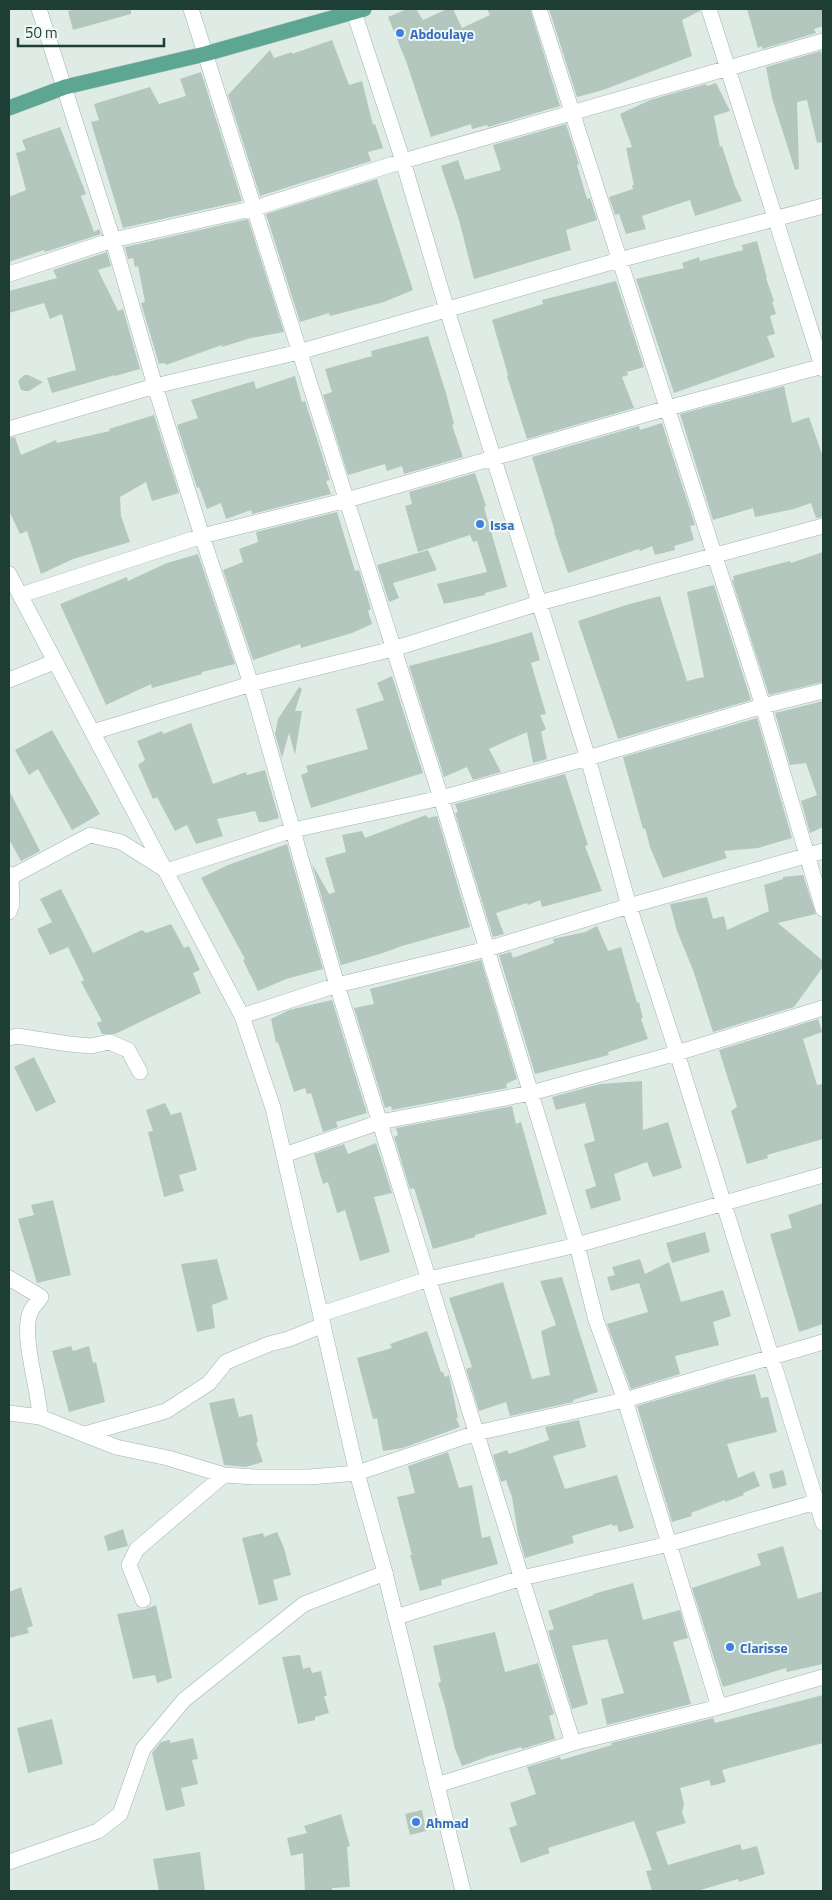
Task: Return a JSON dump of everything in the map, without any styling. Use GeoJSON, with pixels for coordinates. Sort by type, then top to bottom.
{"type":"FeatureCollection","features":[{"type":"Feature","properties":{"kind":"main road"},"geometry":{"type":"LineString","coordinates":[[9,108],[65,87],[205,54],[357,10]]}},
{"type":"Feature","properties":{"kind":"street"},"geometry":{"type":"LineString","coordinates":[[39,9],[113,240],[202,536],[251,684],[337,985],[573,1743]]}},
{"type":"Feature","properties":{"kind":"street"},"geometry":{"type":"LineString","coordinates":[[191,9],[441,798],[577,1245],[596,1320],[625,1400],[719,1707]]}},
{"type":"Feature","properties":{"kind":"street"},"geometry":{"type":"LineString","coordinates":[[539,9],[574,112],[619,260],[763,706],[816,853],[823,908]]}},
{"type":"Feature","properties":{"kind":"street"},"geometry":{"type":"LineString","coordinates":[[20,595],[202,536],[347,500],[668,408],[823,367],[709,9]]}},
{"type":"Feature","properties":{"kind":"street"},"geometry":{"type":"LineString","coordinates":[[357,10],[447,310],[588,758],[629,906],[677,1053],[771,1356],[820,1501],[823,1523]]}},
{"type":"Feature","properties":{"kind":"street"},"geometry":{"type":"LineString","coordinates":[[9,274],[113,240],[255,208],[403,161],[823,41]]}},
{"type":"Feature","properties":{"kind":"street"},"geometry":{"type":"LineString","coordinates":[[9,430],[156,386],[299,352],[619,260],[823,206]]}},
{"type":"Feature","properties":{"kind":"street"},"geometry":{"type":"LineString","coordinates":[[93,732],[251,684],[393,649],[539,604],[823,526]]}},
{"type":"Feature","properties":{"kind":"street"},"geometry":{"type":"LineString","coordinates":[[9,574],[242,1016],[273,1108],[357,1473],[385,1573],[463,1891]]}},
{"type":"Feature","properties":{"kind":"street"},"geometry":{"type":"LineString","coordinates":[[9,680],[54,662]]}},
{"type":"Feature","properties":{"kind":"street"},"geometry":{"type":"LineString","coordinates":[[167,871],[293,830],[441,798],[588,758],[763,706],[823,691]]}},
{"type":"Feature","properties":{"kind":"street"},"geometry":{"type":"LineString","coordinates":[[9,912],[12,904],[10,875],[90,835],[121,842],[167,871]]}},
{"type":"Feature","properties":{"kind":"street"},"geometry":{"type":"LineString","coordinates":[[242,1016],[337,985],[487,949],[629,906],[816,853]]}},
{"type":"Feature","properties":{"kind":"street"},"geometry":{"type":"LineString","coordinates":[[284,1155],[380,1122],[531,1093],[677,1053],[823,1008]]}},
{"type":"Feature","properties":{"kind":"street"},"geometry":{"type":"LineString","coordinates":[[9,1038],[17,1036],[91,1046],[110,1042],[128,1050],[140,1072]]}},
{"type":"Feature","properties":{"kind":"street"},"geometry":{"type":"LineString","coordinates":[[85,1434],[166,1411],[209,1383],[226,1362],[269,1344],[289,1339],[322,1319],[429,1280],[577,1245],[823,1175]]}},
{"type":"Feature","properties":{"kind":"street"},"geometry":{"type":"LineString","coordinates":[[9,1278],[41,1297],[30,1313],[28,1329],[32,1366],[40,1401],[40,1417]]}},
{"type":"Feature","properties":{"kind":"street"},"geometry":{"type":"LineString","coordinates":[[9,1413],[40,1417],[116,1448],[168,1458],[224,1475],[310,1477],[357,1473],[476,1433],[625,1400],[823,1342]]}},
{"type":"Feature","properties":{"kind":"street"},"geometry":{"type":"LineString","coordinates":[[143,1600],[129,1565],[137,1549],[224,1475]]}},
{"type":"Feature","properties":{"kind":"street"},"geometry":{"type":"LineString","coordinates":[[396,1617],[522,1578],[669,1544],[820,1501]]}},
{"type":"Feature","properties":{"kind":"street"},"geometry":{"type":"LineString","coordinates":[[9,1862],[98,1831],[120,1814],[142,1749],[184,1700],[304,1604],[385,1573]]}},
{"type":"Feature","properties":{"kind":"street"},"geometry":{"type":"LineString","coordinates":[[437,1785],[573,1743],[719,1707],[823,1677]]}},
{"type":"Feature","properties":{"kind":"building"},"geometry":{"type":"Polygon","coordinates":[[[76,9],[131,9],[131,14],[73,30],[68,11],[76,9]]]}},
{"type":"Feature","properties":{"kind":"building"},"geometry":{"type":"Polygon","coordinates":[[[407,9],[416,9],[423,20],[447,9],[453,9],[462,28],[490,15],[487,9],[530,9],[560,106],[488,127],[487,125],[472,129],[471,124],[431,137],[406,61],[388,17],[407,9]]]}},
{"type":"Feature","properties":{"kind":"building"},"geometry":{"type":"Polygon","coordinates":[[[549,9],[700,9],[700,11],[682,20],[692,56],[603,90],[577,97],[549,9]]]}},
{"type":"Feature","properties":{"kind":"building"},"geometry":{"type":"Polygon","coordinates":[[[747,9],[823,9],[823,26],[814,29],[816,33],[762,49],[762,46],[758,48],[747,9]]]}},
{"type":"Feature","properties":{"kind":"building"},"geometry":{"type":"Polygon","coordinates":[[[332,40],[349,85],[362,81],[373,125],[375,124],[383,148],[368,152],[371,161],[260,196],[228,95],[270,50],[274,58],[292,52],[292,54],[332,40]]]}},
{"type":"Feature","properties":{"kind":"building"},"geometry":{"type":"Polygon","coordinates":[[[821,51],[823,58],[823,142],[817,143],[807,100],[797,102],[799,169],[795,170],[772,98],[766,67],[821,51]]]}},
{"type":"Feature","properties":{"kind":"building"},"geometry":{"type":"Polygon","coordinates":[[[201,72],[242,201],[123,228],[91,122],[99,120],[94,104],[150,87],[159,104],[186,96],[180,79],[201,72]]]}},
{"type":"Feature","properties":{"kind":"building"},"geometry":{"type":"Polygon","coordinates":[[[716,83],[730,111],[714,116],[720,147],[722,146],[742,201],[695,216],[690,200],[642,216],[646,229],[626,234],[619,214],[615,215],[609,197],[633,189],[632,185],[634,185],[626,148],[632,147],[620,114],[650,100],[706,84],[707,86],[716,83]]]}},
{"type":"Feature","properties":{"kind":"building"},"geometry":{"type":"Polygon","coordinates":[[[566,124],[579,164],[577,165],[587,199],[590,198],[597,220],[566,230],[571,250],[474,279],[459,220],[441,166],[458,160],[465,180],[501,170],[493,145],[566,124]]]}},
{"type":"Feature","properties":{"kind":"building"},"geometry":{"type":"Polygon","coordinates":[[[60,127],[86,194],[81,196],[94,232],[99,229],[101,234],[9,262],[9,197],[26,190],[16,153],[26,150],[22,140],[60,127]]]}},
{"type":"Feature","properties":{"kind":"building"},"geometry":{"type":"Polygon","coordinates":[[[377,179],[413,290],[384,302],[330,316],[329,313],[300,322],[266,214],[377,179]]]}},
{"type":"Feature","properties":{"kind":"building"},"geometry":{"type":"Polygon","coordinates":[[[248,219],[284,332],[251,338],[222,347],[222,345],[166,365],[165,363],[159,364],[141,303],[145,302],[138,266],[135,267],[133,258],[128,259],[125,247],[248,219]]]}},
{"type":"Feature","properties":{"kind":"building"},"geometry":{"type":"Polygon","coordinates":[[[757,241],[774,301],[772,302],[776,314],[770,316],[775,334],[767,336],[775,357],[674,393],[636,279],[684,268],[682,263],[699,257],[700,261],[743,250],[742,245],[757,241]]]}},
{"type":"Feature","properties":{"kind":"building"},"geometry":{"type":"Polygon","coordinates":[[[107,252],[111,266],[98,270],[118,311],[123,309],[140,369],[52,393],[47,378],[76,370],[62,314],[50,319],[44,303],[9,313],[9,291],[57,278],[53,270],[107,252]]]}},
{"type":"Feature","properties":{"kind":"building"},"geometry":{"type":"Polygon","coordinates":[[[616,281],[644,367],[627,372],[628,375],[622,377],[634,408],[527,439],[492,320],[543,304],[542,300],[616,281]]]}},
{"type":"Feature","properties":{"kind":"building"},"geometry":{"type":"Polygon","coordinates":[[[428,336],[446,393],[454,424],[452,425],[463,457],[404,474],[402,466],[387,471],[385,464],[348,475],[323,395],[332,392],[325,369],[372,356],[371,351],[428,336]]]}},
{"type":"Feature","properties":{"kind":"building"},"geometry":{"type":"Polygon","coordinates":[[[24,375],[43,382],[29,391],[21,390],[18,381],[24,375]]]}},
{"type":"Feature","properties":{"kind":"building"},"geometry":{"type":"Polygon","coordinates":[[[295,376],[302,402],[305,401],[330,480],[326,481],[331,494],[252,514],[251,510],[226,519],[221,503],[207,509],[199,487],[197,488],[177,425],[198,418],[191,400],[254,381],[256,389],[295,376]]]}},
{"type":"Feature","properties":{"kind":"building"},"geometry":{"type":"Polygon","coordinates":[[[784,386],[792,423],[809,417],[823,457],[823,517],[816,518],[811,503],[794,509],[755,517],[753,508],[713,520],[680,414],[784,386]]]}},
{"type":"Feature","properties":{"kind":"building"},"geometry":{"type":"Polygon","coordinates":[[[154,415],[179,493],[152,501],[146,482],[120,497],[121,516],[130,542],[73,559],[41,574],[27,531],[20,534],[9,511],[9,438],[15,437],[21,455],[56,440],[57,443],[110,431],[109,429],[154,415]]]}},
{"type":"Feature","properties":{"kind":"building"},"geometry":{"type":"Polygon","coordinates":[[[662,423],[695,525],[690,526],[694,540],[674,546],[675,550],[655,555],[652,546],[640,551],[639,549],[568,573],[532,457],[639,426],[640,430],[662,423]]]}},
{"type":"Feature","properties":{"kind":"building"},"geometry":{"type":"Polygon","coordinates":[[[475,473],[486,506],[484,507],[507,587],[485,593],[485,595],[444,604],[437,584],[487,572],[477,541],[473,542],[470,535],[418,552],[405,506],[412,504],[409,492],[475,473]]]}},
{"type":"Feature","properties":{"kind":"building"},"geometry":{"type":"Polygon","coordinates":[[[337,512],[355,571],[359,570],[371,609],[368,611],[372,624],[352,633],[301,648],[300,644],[253,660],[223,570],[243,562],[239,549],[258,542],[256,532],[337,512]]]}},
{"type":"Feature","properties":{"kind":"building"},"geometry":{"type":"Polygon","coordinates":[[[428,550],[437,570],[393,583],[399,598],[389,602],[377,565],[428,550]]]}},
{"type":"Feature","properties":{"kind":"building"},"geometry":{"type":"Polygon","coordinates":[[[823,552],[823,682],[769,695],[732,580],[734,580],[733,576],[790,561],[791,563],[823,552]]]}},
{"type":"Feature","properties":{"kind":"building"},"geometry":{"type":"Polygon","coordinates":[[[198,554],[235,664],[152,688],[151,684],[106,705],[60,604],[127,577],[128,581],[167,563],[198,554]]]}},
{"type":"Feature","properties":{"kind":"building"},"geometry":{"type":"Polygon","coordinates":[[[714,585],[751,700],[618,739],[578,621],[660,596],[687,681],[704,677],[687,592],[714,585]]]}},
{"type":"Feature","properties":{"kind":"building"},"geometry":{"type":"Polygon","coordinates":[[[532,632],[540,660],[531,663],[546,714],[540,715],[546,729],[541,732],[547,759],[533,763],[527,732],[489,749],[501,772],[473,780],[467,767],[444,777],[409,666],[532,632]]]}},
{"type":"Feature","properties":{"kind":"building"},"geometry":{"type":"Polygon","coordinates":[[[392,676],[423,773],[311,808],[301,775],[308,772],[306,766],[368,749],[356,709],[384,700],[377,683],[392,676]]]}},
{"type":"Feature","properties":{"kind":"building"},"geometry":{"type":"Polygon","coordinates":[[[299,687],[302,689],[295,711],[302,711],[295,755],[289,733],[282,758],[275,734],[278,719],[299,687]]]}},
{"type":"Feature","properties":{"kind":"building"},"geometry":{"type":"Polygon","coordinates":[[[823,701],[823,827],[810,833],[801,801],[817,795],[806,763],[790,765],[775,713],[823,701]]]}},
{"type":"Feature","properties":{"kind":"building"},"geometry":{"type":"Polygon","coordinates":[[[757,718],[792,838],[758,848],[724,851],[727,858],[663,878],[650,847],[645,828],[643,829],[623,757],[757,718]]]}},
{"type":"Feature","properties":{"kind":"building"},"geometry":{"type":"Polygon","coordinates":[[[191,723],[213,784],[246,772],[247,775],[265,770],[279,818],[259,822],[255,811],[217,819],[223,836],[196,844],[187,825],[175,831],[157,797],[153,799],[138,765],[145,760],[137,741],[162,731],[163,734],[191,723]]]}},
{"type":"Feature","properties":{"kind":"building"},"geometry":{"type":"Polygon","coordinates":[[[52,730],[100,814],[72,830],[38,769],[29,775],[15,750],[52,730]]]}},
{"type":"Feature","properties":{"kind":"building"},"geometry":{"type":"Polygon","coordinates":[[[565,774],[588,845],[585,846],[602,891],[542,907],[540,900],[496,913],[504,934],[493,937],[455,813],[458,812],[455,804],[565,774]]]}},
{"type":"Feature","properties":{"kind":"building"},"geometry":{"type":"Polygon","coordinates":[[[9,790],[40,851],[21,861],[9,839],[9,790]]]}},
{"type":"Feature","properties":{"kind":"building"},"geometry":{"type":"Polygon","coordinates":[[[426,815],[428,818],[437,816],[470,927],[341,965],[312,864],[329,894],[335,892],[325,858],[346,852],[342,835],[362,831],[365,838],[426,815]]]}},
{"type":"Feature","properties":{"kind":"building"},"geometry":{"type":"Polygon","coordinates":[[[287,844],[323,969],[286,979],[258,991],[243,960],[245,959],[201,878],[228,865],[287,844]]]}},
{"type":"Feature","properties":{"kind":"building"},"geometry":{"type":"Polygon","coordinates":[[[803,875],[816,914],[778,923],[823,961],[823,967],[794,1007],[713,1032],[693,970],[677,931],[670,904],[707,897],[713,919],[724,916],[727,930],[769,911],[764,885],[783,879],[783,877],[803,875]]]}},
{"type":"Feature","properties":{"kind":"building"},"geometry":{"type":"Polygon","coordinates":[[[61,889],[93,953],[142,930],[146,933],[171,924],[184,948],[189,946],[200,970],[193,973],[201,993],[115,1034],[102,1034],[97,1023],[102,1021],[81,982],[84,980],[68,947],[50,955],[37,929],[52,922],[40,899],[61,889]]]}},
{"type":"Feature","properties":{"kind":"building"},"geometry":{"type":"Polygon","coordinates":[[[597,926],[608,951],[621,947],[637,1003],[639,1002],[643,1018],[641,1019],[648,1039],[608,1052],[609,1055],[535,1074],[499,955],[511,952],[513,958],[554,943],[553,939],[585,932],[597,926]]]}},
{"type":"Feature","properties":{"kind":"building"},"geometry":{"type":"Polygon","coordinates":[[[481,960],[517,1079],[506,1084],[507,1088],[392,1110],[391,1106],[385,1108],[354,1008],[374,1004],[370,989],[481,960]]]}},
{"type":"Feature","properties":{"kind":"building"},"geometry":{"type":"Polygon","coordinates":[[[332,1000],[367,1113],[336,1122],[338,1127],[323,1132],[311,1093],[307,1094],[305,1088],[294,1092],[278,1042],[276,1043],[271,1019],[289,1010],[332,1000]]]}},
{"type":"Feature","properties":{"kind":"building"},"geometry":{"type":"Polygon","coordinates":[[[818,1019],[822,1032],[803,1039],[817,1085],[823,1084],[823,1139],[767,1155],[768,1158],[747,1164],[731,1111],[737,1107],[719,1050],[818,1019]]]}},
{"type":"Feature","properties":{"kind":"building"},"geometry":{"type":"Polygon","coordinates":[[[34,1057],[56,1102],[36,1112],[14,1067],[34,1057]]]}},
{"type":"Feature","properties":{"kind":"building"},"geometry":{"type":"Polygon","coordinates":[[[642,1081],[643,1130],[668,1122],[682,1168],[653,1177],[647,1162],[614,1174],[621,1200],[591,1209],[585,1190],[596,1186],[584,1144],[595,1141],[585,1103],[556,1110],[552,1097],[600,1084],[642,1081]]]}},
{"type":"Feature","properties":{"kind":"building"},"geometry":{"type":"Polygon","coordinates":[[[165,1103],[171,1115],[181,1112],[197,1170],[179,1175],[184,1191],[164,1197],[148,1132],[153,1131],[146,1110],[165,1103]]]}},
{"type":"Feature","properties":{"kind":"building"},"geometry":{"type":"Polygon","coordinates":[[[512,1106],[516,1124],[521,1122],[547,1214],[433,1249],[414,1188],[410,1189],[394,1137],[398,1135],[396,1128],[512,1106]]]}},
{"type":"Feature","properties":{"kind":"building"},"geometry":{"type":"Polygon","coordinates":[[[376,1143],[392,1193],[374,1197],[390,1252],[360,1261],[345,1210],[337,1213],[328,1182],[323,1184],[314,1154],[344,1144],[348,1154],[376,1143]]]}},
{"type":"Feature","properties":{"kind":"building"},"geometry":{"type":"Polygon","coordinates":[[[53,1200],[71,1275],[37,1283],[18,1219],[34,1215],[31,1205],[53,1200]]]}},
{"type":"Feature","properties":{"kind":"building"},"geometry":{"type":"Polygon","coordinates":[[[823,1203],[823,1324],[799,1332],[770,1234],[792,1228],[788,1215],[823,1203]]]}},
{"type":"Feature","properties":{"kind":"building"},"geometry":{"type":"Polygon","coordinates":[[[705,1232],[710,1252],[672,1263],[666,1243],[705,1232]]]}},
{"type":"Feature","properties":{"kind":"building"},"geometry":{"type":"Polygon","coordinates":[[[217,1259],[228,1299],[212,1305],[215,1328],[197,1332],[181,1264],[217,1259]]]}},
{"type":"Feature","properties":{"kind":"building"},"geometry":{"type":"Polygon","coordinates":[[[640,1259],[645,1274],[669,1262],[681,1302],[723,1290],[731,1316],[713,1322],[719,1345],[675,1356],[680,1374],[631,1389],[607,1324],[648,1312],[639,1283],[611,1291],[607,1277],[615,1275],[612,1267],[640,1259]]]}},
{"type":"Feature","properties":{"kind":"building"},"geometry":{"type":"Polygon","coordinates":[[[562,1277],[598,1392],[573,1400],[573,1402],[510,1416],[506,1402],[479,1411],[466,1369],[472,1367],[449,1298],[503,1282],[532,1379],[550,1375],[541,1331],[556,1325],[540,1281],[562,1277]]]}},
{"type":"Feature","properties":{"kind":"building"},"geometry":{"type":"Polygon","coordinates":[[[427,1331],[441,1372],[443,1372],[445,1377],[449,1375],[458,1418],[456,1418],[460,1427],[403,1448],[383,1451],[377,1418],[373,1419],[357,1358],[392,1348],[390,1344],[427,1331]]]}},
{"type":"Feature","properties":{"kind":"building"},"geometry":{"type":"Polygon","coordinates":[[[71,1346],[73,1351],[89,1346],[93,1363],[96,1362],[105,1402],[69,1412],[52,1351],[71,1346]]]}},
{"type":"Feature","properties":{"kind":"building"},"geometry":{"type":"Polygon","coordinates":[[[755,1374],[761,1398],[768,1397],[777,1432],[727,1444],[738,1478],[754,1471],[760,1486],[743,1493],[744,1495],[725,1502],[725,1500],[691,1513],[692,1516],[672,1522],[637,1406],[729,1379],[755,1374]]]}},
{"type":"Feature","properties":{"kind":"building"},"geometry":{"type":"Polygon","coordinates":[[[234,1398],[239,1417],[252,1414],[258,1442],[256,1443],[263,1462],[245,1467],[224,1465],[209,1403],[234,1398]]]}},
{"type":"Feature","properties":{"kind":"building"},"geometry":{"type":"Polygon","coordinates":[[[579,1420],[586,1447],[553,1456],[565,1489],[617,1475],[634,1528],[619,1532],[617,1525],[613,1526],[612,1524],[572,1536],[574,1543],[525,1558],[518,1534],[512,1497],[506,1480],[501,1482],[493,1455],[507,1450],[509,1454],[549,1440],[545,1427],[579,1420]]]}},
{"type":"Feature","properties":{"kind":"building"},"geometry":{"type":"Polygon","coordinates":[[[448,1452],[459,1488],[472,1485],[482,1538],[490,1536],[498,1564],[441,1580],[442,1585],[420,1591],[397,1497],[415,1493],[408,1466],[448,1452]]]}},
{"type":"Feature","properties":{"kind":"building"},"geometry":{"type":"Polygon","coordinates":[[[783,1470],[787,1485],[773,1489],[769,1474],[783,1470]]]}},
{"type":"Feature","properties":{"kind":"building"},"geometry":{"type":"Polygon","coordinates":[[[123,1529],[128,1546],[108,1551],[104,1536],[123,1529]]]}},
{"type":"Feature","properties":{"kind":"building"},"geometry":{"type":"Polygon","coordinates":[[[277,1532],[284,1548],[291,1575],[273,1580],[278,1600],[259,1605],[242,1538],[263,1533],[264,1537],[277,1532]]]}},
{"type":"Feature","properties":{"kind":"building"},"geometry":{"type":"Polygon","coordinates":[[[783,1546],[798,1599],[823,1591],[823,1664],[787,1672],[786,1668],[723,1687],[692,1588],[761,1565],[757,1554],[783,1546]]]}},
{"type":"Feature","properties":{"kind":"building"},"geometry":{"type":"Polygon","coordinates":[[[633,1583],[643,1620],[680,1610],[688,1638],[673,1642],[691,1704],[607,1725],[601,1699],[624,1693],[607,1639],[572,1646],[588,1704],[572,1709],[548,1631],[554,1629],[548,1611],[593,1594],[633,1583]]]}},
{"type":"Feature","properties":{"kind":"building"},"geometry":{"type":"Polygon","coordinates":[[[21,1587],[33,1626],[27,1628],[29,1633],[9,1638],[9,1592],[21,1587]]]}},
{"type":"Feature","properties":{"kind":"building"},"geometry":{"type":"Polygon","coordinates":[[[156,1605],[172,1678],[157,1683],[155,1675],[133,1679],[117,1614],[146,1609],[156,1605]]]}},
{"type":"Feature","properties":{"kind":"building"},"geometry":{"type":"Polygon","coordinates":[[[495,1632],[505,1672],[538,1663],[554,1714],[549,1716],[555,1739],[489,1756],[462,1766],[455,1749],[438,1683],[441,1682],[433,1646],[495,1632]]]}},
{"type":"Feature","properties":{"kind":"building"},"geometry":{"type":"Polygon","coordinates":[[[300,1655],[303,1669],[310,1667],[312,1673],[321,1671],[327,1696],[324,1696],[329,1713],[315,1717],[315,1720],[298,1724],[282,1657],[300,1655]]]}},
{"type":"Feature","properties":{"kind":"building"},"geometry":{"type":"Polygon","coordinates":[[[823,1695],[823,1743],[722,1770],[726,1782],[711,1786],[709,1780],[680,1788],[684,1804],[682,1813],[686,1823],[656,1832],[668,1865],[740,1844],[742,1850],[757,1846],[765,1874],[739,1882],[738,1879],[697,1891],[652,1891],[646,1871],[652,1870],[634,1821],[548,1848],[550,1853],[521,1863],[509,1828],[517,1825],[510,1803],[536,1794],[527,1767],[560,1757],[561,1760],[612,1745],[611,1743],[713,1718],[715,1723],[823,1695]]]}},
{"type":"Feature","properties":{"kind":"building"},"geometry":{"type":"Polygon","coordinates":[[[52,1719],[63,1764],[28,1773],[17,1728],[52,1719]]]}},
{"type":"Feature","properties":{"kind":"building"},"geometry":{"type":"Polygon","coordinates":[[[193,1738],[198,1759],[192,1760],[198,1784],[181,1788],[185,1806],[166,1811],[152,1753],[161,1742],[170,1740],[170,1743],[193,1738]]]}},
{"type":"Feature","properties":{"kind":"building"},"geometry":{"type":"Polygon","coordinates":[[[422,1810],[426,1831],[410,1835],[405,1814],[422,1810]]]}},
{"type":"Feature","properties":{"kind":"building"},"geometry":{"type":"Polygon","coordinates":[[[341,1814],[350,1846],[347,1847],[350,1887],[332,1888],[332,1891],[305,1891],[303,1853],[291,1856],[287,1838],[307,1833],[304,1826],[341,1814]]]}},
{"type":"Feature","properties":{"kind":"building"},"geometry":{"type":"Polygon","coordinates":[[[200,1852],[205,1891],[159,1891],[153,1859],[200,1852]]]}},
{"type":"Feature","properties":{"kind":"place","name":"Abdoulaye"},"geometry":{"type":"Point","coordinates":[400,33]}},
{"type":"Feature","properties":{"kind":"place","name":"Issa"},"geometry":{"type":"Point","coordinates":[480,524]}},
{"type":"Feature","properties":{"kind":"place","name":"Clarisse"},"geometry":{"type":"Point","coordinates":[730,1647]}},
{"type":"Feature","properties":{"kind":"place","name":"Ahmad"},"geometry":{"type":"Point","coordinates":[416,1822]}}]}
